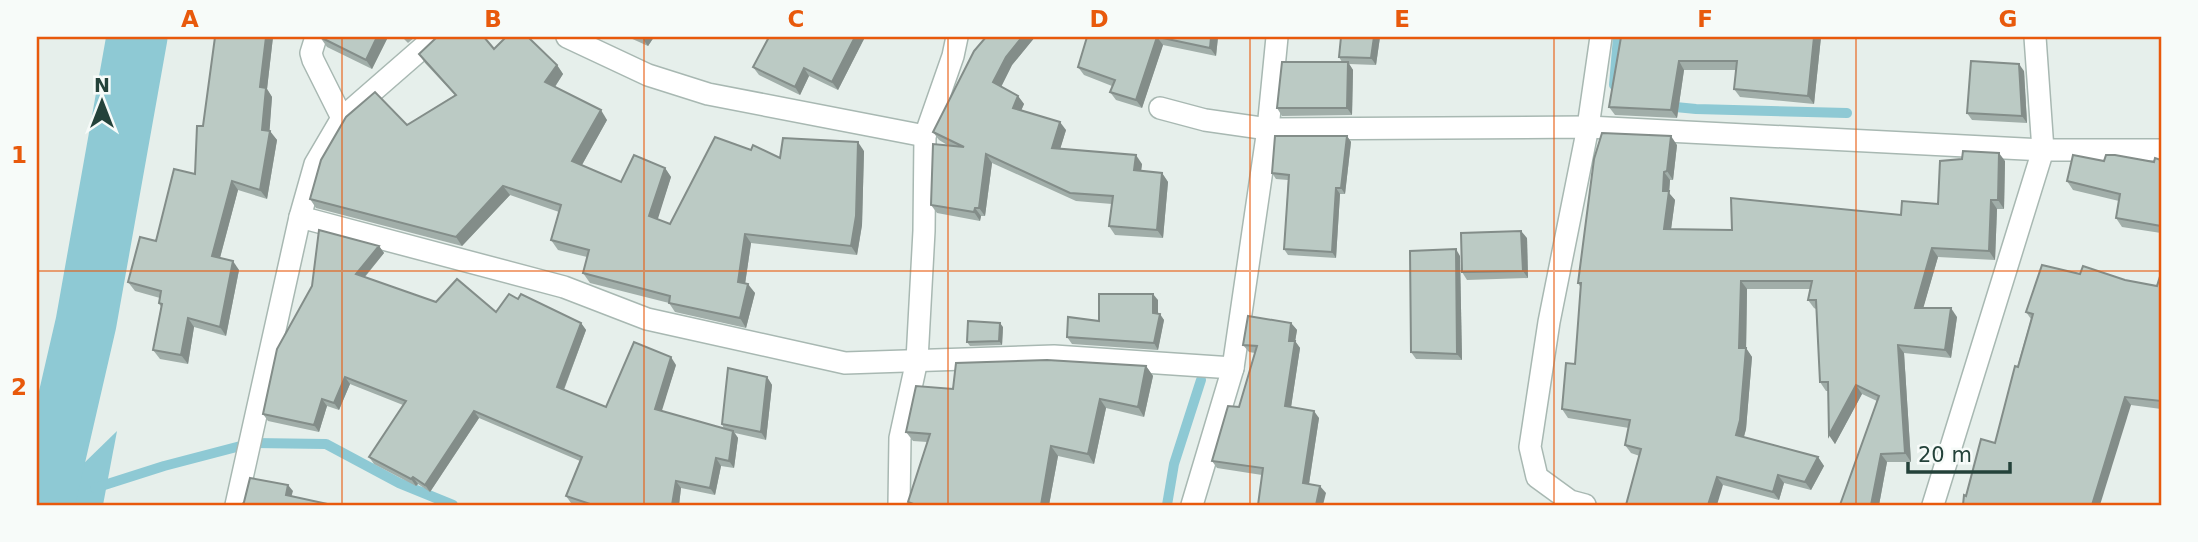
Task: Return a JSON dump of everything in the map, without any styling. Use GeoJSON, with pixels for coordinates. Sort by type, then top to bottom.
{"type":"FeatureCollection","features":[{"type":"Feature","properties":{"kind":"street"},"geometry":{"type":"LineString","coordinates":[[316,37],[311,53],[313,60],[341,118]]}},
{"type":"Feature","properties":{"kind":"street"},"geometry":{"type":"LineString","coordinates":[[236,505],[300,217],[315,164],[341,118],[435,37]]}},
{"type":"Feature","properties":{"kind":"street"},"geometry":{"type":"LineString","coordinates":[[567,37],[648,75],[708,93],[925,136]]}},
{"type":"Feature","properties":{"kind":"street"},"geometry":{"type":"LineString","coordinates":[[899,505],[900,438],[917,360],[924,232],[925,136],[957,37]]}},
{"type":"Feature","properties":{"kind":"street"},"geometry":{"type":"LineString","coordinates":[[1192,505],[1233,368],[1268,129],[1277,37]]}},
{"type":"Feature","properties":{"kind":"street"},"geometry":{"type":"LineString","coordinates":[[1575,504],[1537,477],[1530,447],[1549,322],[1588,127],[1601,37]]}},
{"type":"Feature","properties":{"kind":"street"},"geometry":{"type":"LineString","coordinates":[[1933,505],[2043,149],[2035,37]]}},
{"type":"Feature","properties":{"kind":"street"},"geometry":{"type":"LineString","coordinates":[[1160,108],[1205,120],[1268,129],[1588,127],[2043,149],[2161,150]]}},
{"type":"Feature","properties":{"kind":"street"},"geometry":{"type":"LineString","coordinates":[[300,217],[564,287],[647,318],[845,363],[1054,356],[1233,368]]}},
{"type":"Feature","properties":{"kind":"water"},"geometry":{"type":"Polygon","coordinates":[[[117,431],[103,505],[41,505],[117,431]]]}},
{"type":"Feature","properties":{"kind":"building"},"geometry":{"type":"Polygon","coordinates":[[[215,37],[266,37],[260,87],[266,88],[262,130],[270,131],[260,190],[232,181],[212,256],[233,261],[220,327],[188,318],[181,355],[153,350],[162,304],[159,303],[161,291],[128,282],[140,237],[156,241],[174,169],[195,174],[197,126],[203,126],[215,37]]]}},
{"type":"Feature","properties":{"kind":"building"},"geometry":{"type":"Polygon","coordinates":[[[320,37],[377,37],[366,60],[320,37]]]}},
{"type":"Feature","properties":{"kind":"building"},"geometry":{"type":"Polygon","coordinates":[[[437,37],[484,37],[494,49],[506,37],[528,37],[557,65],[545,82],[601,110],[572,161],[621,182],[634,155],[665,168],[649,216],[670,224],[715,137],[751,150],[753,145],[780,158],[783,138],[858,142],[856,216],[851,246],[745,234],[738,282],[748,284],[740,318],[669,303],[670,296],[583,273],[589,250],[551,240],[561,205],[503,186],[456,237],[310,199],[321,160],[346,117],[375,92],[407,125],[456,95],[419,54],[437,37]]]}},
{"type":"Feature","properties":{"kind":"building"},"geometry":{"type":"Polygon","coordinates":[[[769,37],[855,37],[832,82],[804,68],[795,87],[753,67],[769,37]]]}},
{"type":"Feature","properties":{"kind":"building"},"geometry":{"type":"Polygon","coordinates":[[[986,37],[1022,37],[1006,57],[993,82],[1018,96],[1013,108],[1060,122],[1052,148],[1136,155],[1134,170],[1162,173],[1157,230],[1109,226],[1113,196],[1070,193],[986,154],[979,208],[975,208],[974,212],[931,205],[933,144],[964,147],[933,132],[974,51],[986,37]]]}},
{"type":"Feature","properties":{"kind":"building"},"geometry":{"type":"Polygon","coordinates":[[[1087,37],[1157,37],[1136,100],[1110,92],[1115,80],[1078,67],[1087,37]]]}},
{"type":"Feature","properties":{"kind":"building"},"geometry":{"type":"Polygon","coordinates":[[[1158,37],[1211,37],[1210,48],[1158,37]]]}},
{"type":"Feature","properties":{"kind":"building"},"geometry":{"type":"Polygon","coordinates":[[[1341,37],[1374,37],[1371,58],[1339,57],[1341,37]]]}},
{"type":"Feature","properties":{"kind":"building"},"geometry":{"type":"Polygon","coordinates":[[[1621,37],[1814,37],[1808,96],[1734,89],[1737,61],[1679,61],[1671,110],[1609,107],[1621,37]]]}},
{"type":"Feature","properties":{"kind":"building"},"geometry":{"type":"Polygon","coordinates":[[[1971,61],[2019,64],[2022,116],[1967,113],[1971,61]]]}},
{"type":"Feature","properties":{"kind":"building"},"geometry":{"type":"Polygon","coordinates":[[[1282,62],[1348,62],[1347,108],[1277,108],[1282,62]]]}},
{"type":"Feature","properties":{"kind":"building"},"geometry":{"type":"Polygon","coordinates":[[[1602,133],[1671,136],[1667,171],[1664,172],[1663,191],[1669,191],[1664,229],[1732,230],[1731,198],[1901,215],[1902,201],[1938,204],[1940,161],[1962,159],[1963,151],[1999,153],[1998,200],[1991,200],[1989,251],[1932,248],[1915,308],[1951,308],[1945,350],[1898,345],[1905,453],[1881,454],[1871,505],[1840,505],[1879,396],[1856,385],[1829,435],[1828,382],[1820,382],[1816,300],[1808,300],[1812,281],[1741,281],[1739,348],[1746,348],[1740,420],[1736,435],[1818,457],[1805,482],[1778,475],[1773,492],[1717,477],[1708,505],[1626,505],[1641,449],[1625,445],[1630,420],[1562,409],[1566,363],[1575,364],[1581,283],[1578,283],[1594,159],[1602,133]]]}},
{"type":"Feature","properties":{"kind":"building"},"geometry":{"type":"Polygon","coordinates":[[[1275,136],[1347,136],[1341,188],[1336,188],[1332,252],[1284,249],[1289,175],[1272,173],[1275,136]]]}},
{"type":"Feature","properties":{"kind":"building"},"geometry":{"type":"Polygon","coordinates":[[[2073,155],[2104,161],[2106,155],[2154,162],[2155,158],[2161,160],[2161,226],[2116,218],[2120,194],[2067,181],[2073,155]]]}},
{"type":"Feature","properties":{"kind":"building"},"geometry":{"type":"Polygon","coordinates":[[[319,230],[379,246],[356,274],[436,302],[457,279],[496,312],[509,294],[518,299],[521,294],[581,323],[557,387],[606,407],[634,342],[671,357],[655,409],[733,431],[729,461],[716,458],[710,488],[676,481],[672,505],[593,505],[566,496],[582,457],[474,411],[425,485],[369,457],[406,401],[345,377],[334,403],[322,399],[314,425],[263,414],[277,349],[312,286],[319,230]]]}},
{"type":"Feature","properties":{"kind":"building"},"geometry":{"type":"Polygon","coordinates":[[[1521,231],[1523,271],[1462,272],[1461,233],[1521,231]]]}},
{"type":"Feature","properties":{"kind":"building"},"geometry":{"type":"Polygon","coordinates":[[[1456,249],[1457,354],[1411,352],[1410,251],[1456,249]]]}},
{"type":"Feature","properties":{"kind":"building"},"geometry":{"type":"Polygon","coordinates":[[[2042,265],[2080,274],[2083,266],[2125,280],[2157,286],[2161,273],[2161,401],[2125,397],[2092,505],[1963,505],[1981,439],[1995,443],[2015,366],[2018,367],[2033,314],[2026,312],[2042,265]]]}},
{"type":"Feature","properties":{"kind":"building"},"geometry":{"type":"Polygon","coordinates":[[[1099,294],[1153,294],[1153,313],[1160,314],[1154,343],[1067,337],[1068,317],[1099,321],[1099,294]]]}},
{"type":"Feature","properties":{"kind":"building"},"geometry":{"type":"Polygon","coordinates":[[[1248,316],[1291,323],[1289,341],[1295,341],[1285,406],[1314,411],[1303,483],[1320,486],[1316,505],[1258,505],[1263,468],[1212,461],[1228,406],[1239,407],[1257,346],[1243,345],[1248,316]]]}},
{"type":"Feature","properties":{"kind":"building"},"geometry":{"type":"Polygon","coordinates":[[[968,321],[1000,323],[999,341],[967,342],[968,321]]]}},
{"type":"Feature","properties":{"kind":"building"},"geometry":{"type":"Polygon","coordinates":[[[1047,360],[1146,366],[1138,407],[1100,399],[1088,454],[1051,446],[1041,505],[916,505],[908,502],[930,434],[906,432],[916,386],[953,389],[956,363],[1047,360]]]}},
{"type":"Feature","properties":{"kind":"building"},"geometry":{"type":"Polygon","coordinates":[[[728,368],[767,377],[761,432],[722,424],[728,368]]]}},
{"type":"Feature","properties":{"kind":"building"},"geometry":{"type":"Polygon","coordinates":[[[250,478],[288,485],[286,495],[332,505],[242,505],[250,478]]]}},
{"type":"Feature","properties":{"kind":"waterway"},"geometry":{"type":"LineString","coordinates":[[44,505],[86,323],[137,37]]}},
{"type":"Feature","properties":{"kind":"waterway"},"geometry":{"type":"LineString","coordinates":[[1614,85],[1618,37]]}},
{"type":"Feature","properties":{"kind":"waterway"},"geometry":{"type":"LineString","coordinates":[[1665,106],[1847,113]]}},
{"type":"Feature","properties":{"kind":"waterway"},"geometry":{"type":"LineString","coordinates":[[1167,505],[1174,464],[1201,380]]}},
{"type":"Feature","properties":{"kind":"waterway"},"geometry":{"type":"LineString","coordinates":[[95,488],[164,466],[252,443],[326,444],[399,483],[453,505]]}}]}
